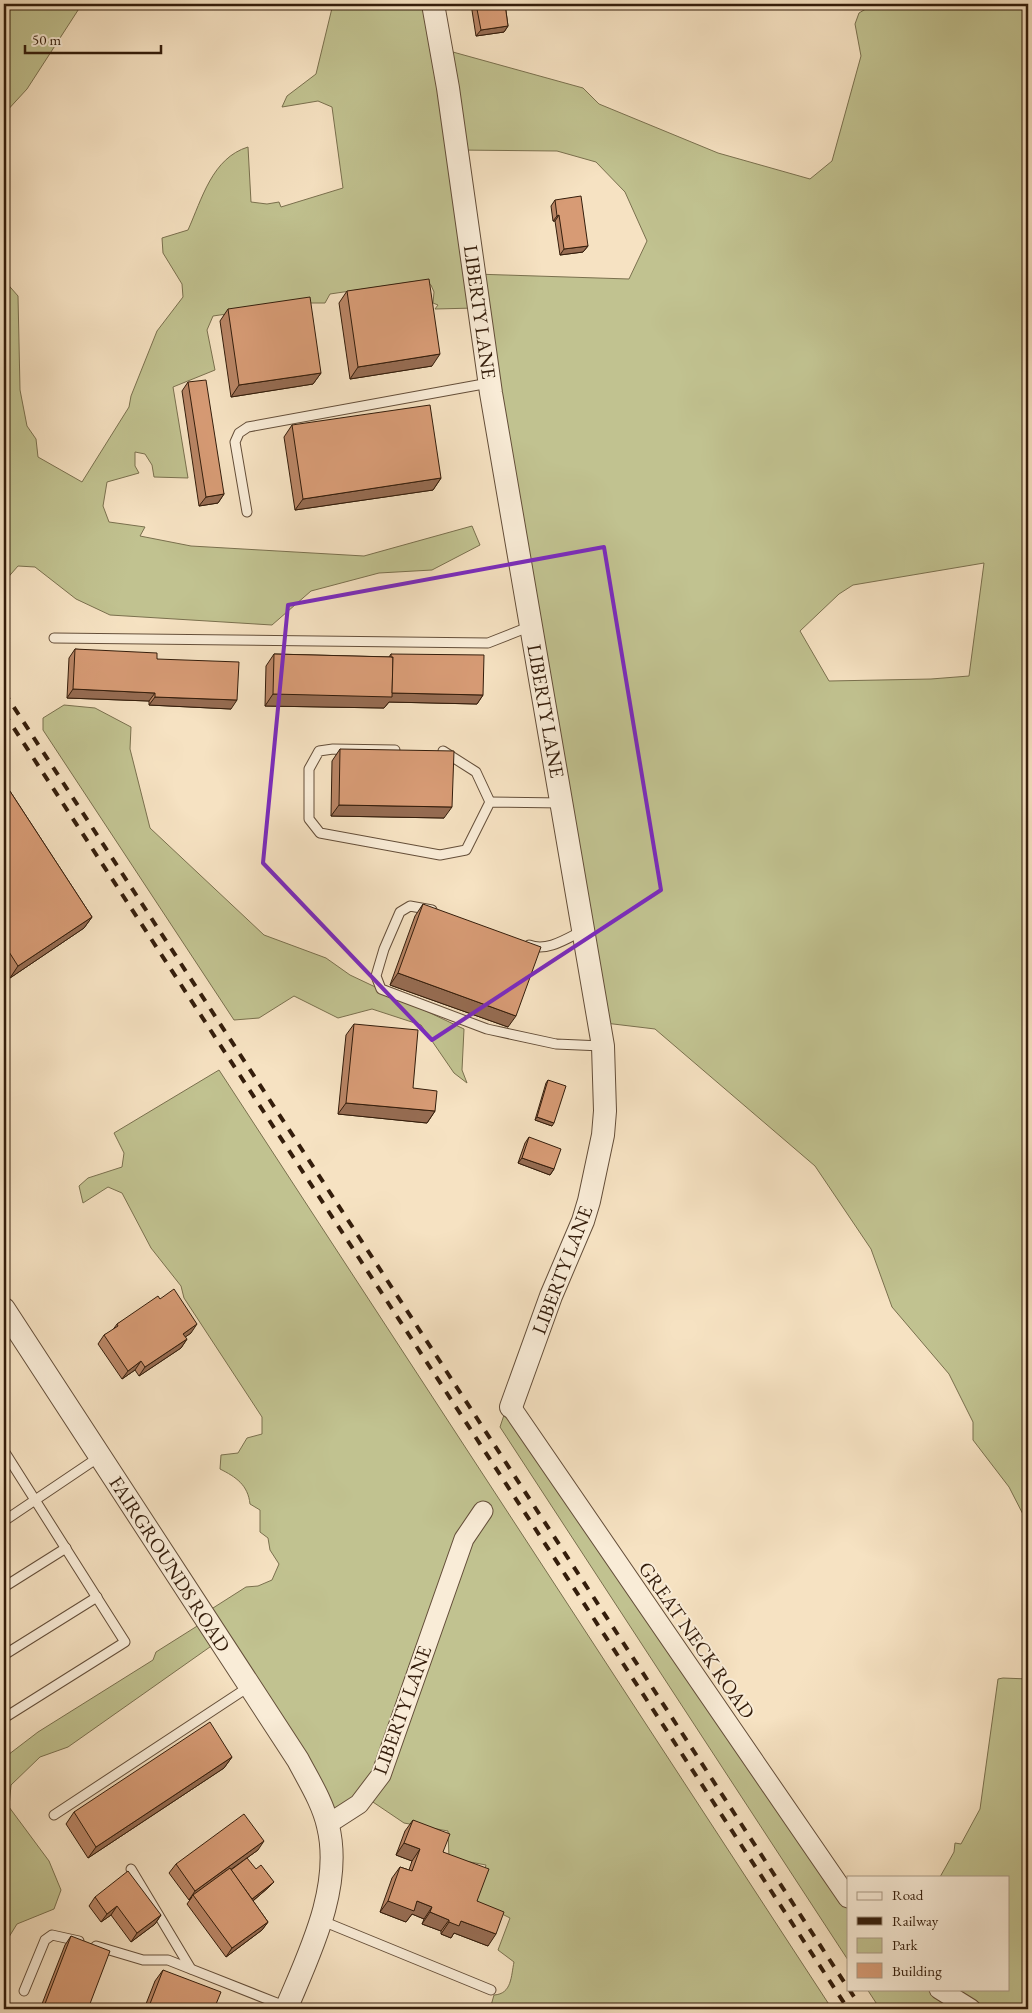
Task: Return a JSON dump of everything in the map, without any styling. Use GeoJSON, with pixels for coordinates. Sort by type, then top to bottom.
{"type":"FeatureCollection","features":[{"type":"Feature","properties":{"kind":"street","name":"LIBERTY LANE"},"geometry":{"type":"LineString","coordinates":[[433,4],[448,88],[490,383],[603,1046],[605,1111],[603,1135],[587,1208],[574,1246],[551,1296],[510,1406]]}},
{"type":"Feature","properties":{"kind":"street","name":"FAIRGROUNDS ROAD"},"geometry":{"type":"LineString","coordinates":[[4,1309],[298,1760],[328,1824]]}},
{"type":"Feature","properties":{"kind":"street","name":"GREAT NECK ROAD"},"geometry":{"type":"LineString","coordinates":[[510,1406],[847,1897]]}},
{"type":"Feature","properties":{"kind":"street","name":"LIBERTY LANE"},"geometry":{"type":"LineString","coordinates":[[328,1824],[359,1804],[380,1775],[464,1539],[483,1512]]}},
{"type":"Feature","properties":{"kind":"street"},"geometry":{"type":"LineString","coordinates":[[287,2008],[310,1952],[332,1876],[333,1856],[328,1824]]}},
{"type":"Feature","properties":{"kind":"street"},"geometry":{"type":"LineString","coordinates":[[941,1990],[971,2009]]}},
{"type":"Feature","properties":{"kind":"lane"},"geometry":{"type":"LineString","coordinates":[[247,512],[235,442],[239,433],[248,426],[490,383]]}},
{"type":"Feature","properties":{"kind":"lane"},"geometry":{"type":"LineString","coordinates":[[54,638],[488,643],[531,626]]}},
{"type":"Feature","properties":{"kind":"lane"},"geometry":{"type":"LineString","coordinates":[[406,750],[333,748],[319,751],[309,769],[309,819],[320,833],[440,856],[466,850],[490,802]]}},
{"type":"Feature","properties":{"kind":"lane"},"geometry":{"type":"LineString","coordinates":[[434,751],[443,752],[476,772],[490,802]]}},
{"type":"Feature","properties":{"kind":"lane"},"geometry":{"type":"LineString","coordinates":[[490,802],[562,803]]}},
{"type":"Feature","properties":{"kind":"lane"},"geometry":{"type":"LineString","coordinates":[[443,914],[410,906],[400,912],[384,949],[376,976],[381,989],[487,1030],[556,1044],[603,1046]]}},
{"type":"Feature","properties":{"kind":"lane"},"geometry":{"type":"LineString","coordinates":[[517,941],[535,948],[550,946],[584,930]]}},
{"type":"Feature","properties":{"kind":"lane"},"geometry":{"type":"LineString","coordinates":[[4,1451],[125,1642],[4,1718]]}},
{"type":"Feature","properties":{"kind":"lane"},"geometry":{"type":"LineString","coordinates":[[4,1521],[100,1456]]}},
{"type":"Feature","properties":{"kind":"lane"},"geometry":{"type":"LineString","coordinates":[[4,1587],[66,1548]]}},
{"type":"Feature","properties":{"kind":"lane"},"geometry":{"type":"LineString","coordinates":[[4,1655],[97,1597]]}},
{"type":"Feature","properties":{"kind":"lane"},"geometry":{"type":"LineString","coordinates":[[54,1815],[250,1686]]}},
{"type":"Feature","properties":{"kind":"lane"},"geometry":{"type":"LineString","coordinates":[[131,1869],[191,1969]]}},
{"type":"Feature","properties":{"kind":"lane"},"geometry":{"type":"LineString","coordinates":[[320,1920],[491,1990]]}},
{"type":"Feature","properties":{"kind":"lane"},"geometry":{"type":"LineString","coordinates":[[24,1991],[40,1948],[44,1940],[52,1935],[143,1960],[168,1960],[287,2008]]}},
{"type":"Feature","properties":{"kind":"highlighted area"},"geometry":{"type":"Polygon","coordinates":[[[604,547],[661,890],[432,1040],[263,863],[288,605],[604,547]]]}},
{"type":"Feature","properties":{"kind":"green space"},"geometry":{"type":"Polygon","coordinates":[[[4,4],[82,4],[27,89],[4,114],[4,4]]]}},
{"type":"Feature","properties":{"kind":"green space"},"geometry":{"type":"Polygon","coordinates":[[[333,4],[432,4],[442,49],[583,88],[599,104],[718,153],[810,179],[832,161],[861,56],[855,24],[859,13],[874,4],[1028,4],[1028,1524],[1009,1487],[973,1440],[973,1422],[949,1374],[892,1307],[871,1249],[815,1166],[655,1029],[605,1023],[475,308],[435,309],[438,305],[433,303],[434,292],[431,285],[418,281],[330,294],[325,303],[302,303],[213,316],[207,330],[215,370],[173,387],[188,478],[154,477],[152,465],[145,454],[135,452],[135,466],[139,473],[107,482],[103,506],[109,522],[145,527],[140,536],[191,546],[364,556],[472,526],[480,545],[432,570],[379,573],[311,591],[272,625],[110,615],[76,599],[35,567],[18,566],[4,582],[4,280],[18,296],[20,390],[27,426],[36,439],[38,457],[82,482],[129,407],[131,396],[157,331],[183,297],[182,284],[163,253],[162,238],[188,230],[210,181],[225,160],[236,152],[248,147],[251,202],[267,204],[279,202],[281,207],[343,188],[332,107],[318,101],[282,107],[287,96],[316,74],[333,4]],[[457,150],[474,274],[629,279],[647,241],[625,192],[596,162],[557,151],[457,150]],[[984,563],[853,585],[839,594],[800,631],[829,681],[931,679],[969,676],[984,563]]]}},
{"type":"Feature","properties":{"kind":"green space"},"geometry":{"type":"Polygon","coordinates":[[[64,705],[95,708],[131,727],[130,749],[150,828],[264,935],[326,958],[350,975],[464,1029],[462,1070],[467,1083],[454,1073],[421,1025],[372,1009],[338,1018],[294,996],[259,1018],[234,1020],[43,730],[43,718],[64,705]]]}},
{"type":"Feature","properties":{"kind":"green space"},"geometry":{"type":"Polygon","coordinates":[[[219,1070],[832,2009],[490,2009],[494,1995],[504,1991],[510,1983],[514,1962],[498,1950],[510,1918],[476,1901],[486,1865],[449,1858],[448,1831],[404,1823],[367,1798],[334,1820],[217,1642],[68,1747],[40,1757],[11,1785],[9,1807],[49,1861],[61,1890],[54,1909],[17,1924],[4,1945],[4,1758],[38,1732],[153,1660],[156,1652],[202,1623],[202,1615],[246,1587],[258,1586],[272,1580],[279,1564],[270,1550],[268,1538],[260,1532],[260,1510],[250,1504],[247,1492],[240,1482],[220,1469],[221,1455],[238,1453],[247,1438],[262,1434],[262,1417],[184,1298],[181,1286],[151,1248],[122,1193],[108,1187],[83,1203],[79,1186],[88,1178],[122,1167],[124,1153],[114,1133],[219,1070]]]}},
{"type":"Feature","properties":{"kind":"green space"},"geometry":{"type":"Polygon","coordinates":[[[504,1415],[515,1417],[847,1898],[847,1958],[500,1427],[504,1415]]]}},
{"type":"Feature","properties":{"kind":"green space"},"geometry":{"type":"Polygon","coordinates":[[[998,1679],[1028,1679],[1028,2009],[880,2009],[868,1990],[1010,1990],[1010,1876],[941,1876],[954,1852],[955,1843],[961,1844],[980,1809],[998,1679]]]}},
{"type":"Feature","properties":{"kind":"building"},"geometry":{"type":"Polygon","coordinates":[[[476,4],[505,4],[508,26],[481,30],[476,4]]]}},
{"type":"Feature","properties":{"kind":"building"},"geometry":{"type":"Polygon","coordinates":[[[581,196],[588,246],[564,249],[555,200],[581,196]]]}},
{"type":"Feature","properties":{"kind":"building"},"geometry":{"type":"Polygon","coordinates":[[[429,279],[440,354],[358,367],[347,291],[429,279]]]}},
{"type":"Feature","properties":{"kind":"building"},"geometry":{"type":"Polygon","coordinates":[[[310,297],[321,373],[239,385],[228,309],[310,297]]]}},
{"type":"Feature","properties":{"kind":"building"},"geometry":{"type":"Polygon","coordinates":[[[206,380],[224,494],[206,497],[188,382],[206,380]]]}},
{"type":"Feature","properties":{"kind":"building"},"geometry":{"type":"Polygon","coordinates":[[[430,405],[441,478],[303,499],[292,425],[430,405]]]}},
{"type":"Feature","properties":{"kind":"building"},"geometry":{"type":"Polygon","coordinates":[[[75,649],[157,653],[157,659],[239,662],[237,700],[155,697],[155,693],[73,689],[75,649]]]}},
{"type":"Feature","properties":{"kind":"building"},"geometry":{"type":"Polygon","coordinates":[[[274,654],[393,657],[392,697],[273,694],[274,654]]]}},
{"type":"Feature","properties":{"kind":"building"},"geometry":{"type":"Polygon","coordinates":[[[391,654],[484,655],[483,695],[392,693],[393,657],[391,657],[391,654]]]}},
{"type":"Feature","properties":{"kind":"building"},"geometry":{"type":"Polygon","coordinates":[[[340,749],[454,751],[452,807],[339,805],[340,749]]]}},
{"type":"Feature","properties":{"kind":"building"},"geometry":{"type":"Polygon","coordinates":[[[4,782],[92,917],[18,966],[4,944],[4,782]]]}},
{"type":"Feature","properties":{"kind":"building"},"geometry":{"type":"Polygon","coordinates":[[[423,904],[541,947],[516,1016],[398,973],[423,904]]]}},
{"type":"Feature","properties":{"kind":"building"},"geometry":{"type":"Polygon","coordinates":[[[354,1024],[418,1030],[413,1088],[437,1091],[435,1111],[346,1103],[354,1024]]]}},
{"type":"Feature","properties":{"kind":"building"},"geometry":{"type":"Polygon","coordinates":[[[548,1080],[566,1086],[554,1123],[537,1117],[548,1080]]]}},
{"type":"Feature","properties":{"kind":"building"},"geometry":{"type":"Polygon","coordinates":[[[529,1137],[561,1149],[554,1169],[522,1158],[529,1137]]]}},
{"type":"Feature","properties":{"kind":"building"},"geometry":{"type":"Polygon","coordinates":[[[174,1289],[197,1324],[183,1334],[187,1339],[145,1367],[141,1361],[128,1371],[104,1335],[158,1296],[160,1299],[174,1289]]]}},
{"type":"Feature","properties":{"kind":"building"},"geometry":{"type":"Polygon","coordinates":[[[210,1722],[232,1757],[96,1847],[74,1812],[210,1722]]]}},
{"type":"Feature","properties":{"kind":"building"},"geometry":{"type":"Polygon","coordinates":[[[244,1814],[264,1841],[195,1891],[176,1864],[244,1814]]]}},
{"type":"Feature","properties":{"kind":"building"},"geometry":{"type":"Polygon","coordinates":[[[413,1820],[450,1834],[443,1852],[489,1869],[477,1901],[504,1912],[496,1934],[461,1921],[459,1926],[449,1922],[449,1920],[430,1912],[432,1907],[417,1901],[414,1911],[388,1901],[400,1867],[412,1871],[420,1849],[404,1843],[413,1820]]]}},
{"type":"Feature","properties":{"kind":"building"},"geometry":{"type":"Polygon","coordinates":[[[247,1858],[256,1869],[261,1865],[274,1882],[252,1899],[231,1870],[247,1858]]]}},
{"type":"Feature","properties":{"kind":"building"},"geometry":{"type":"Polygon","coordinates":[[[230,1868],[268,1922],[232,1948],[193,1895],[230,1868]]]}},
{"type":"Feature","properties":{"kind":"building"},"geometry":{"type":"Polygon","coordinates":[[[128,1871],[161,1915],[137,1933],[117,1906],[107,1914],[95,1897],[128,1871]]]}},
{"type":"Feature","properties":{"kind":"building"},"geometry":{"type":"Polygon","coordinates":[[[71,1936],[110,1951],[88,2009],[43,2009],[71,1936]]]}},
{"type":"Feature","properties":{"kind":"building"},"geometry":{"type":"Polygon","coordinates":[[[163,1970],[221,1992],[214,2009],[148,2009],[163,1970]]]}},
{"type":"Feature","properties":{"kind":"railway"},"geometry":{"type":"LineString","coordinates":[[4,692],[847,1986]]}},
{"type":"Feature","properties":{"kind":"railway"},"geometry":{"type":"LineString","coordinates":[[4,713],[848,2009]]}},
{"type":"Feature","properties":{"kind":"railway"},"geometry":{"type":"LineString","coordinates":[[850,1990],[862,2009]]}}]}
